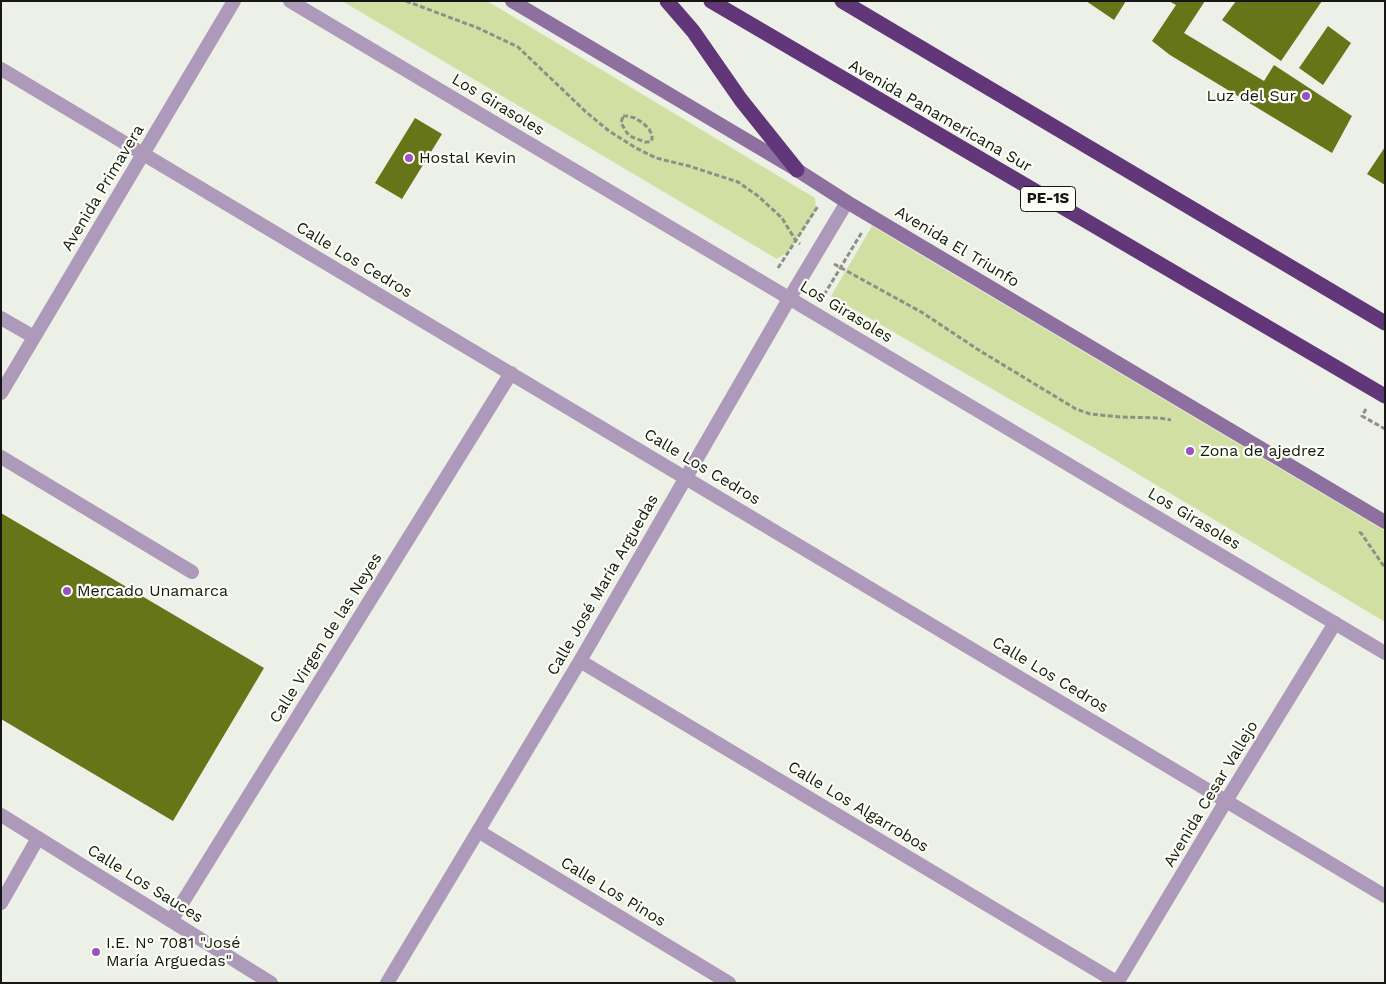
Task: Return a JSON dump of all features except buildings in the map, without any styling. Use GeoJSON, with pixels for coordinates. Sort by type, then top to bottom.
{"type":"FeatureCollection","features":[{"type":"Feature","properties":{"kind":"highway"},"geometry":{"type":"LineString","coordinates":[[667,1],[694,32],[741,100],[797,170]]}},
{"type":"Feature","properties":{"kind":"highway","name":"Avenida Panamericana Sur"},"geometry":{"type":"LineString","coordinates":[[711,1],[1385,396]]}},
{"type":"Feature","properties":{"kind":"highway"},"geometry":{"type":"LineString","coordinates":[[842,1],[1385,323]]}},
{"type":"Feature","properties":{"kind":"main road","name":"Avenida El Triunfo"},"geometry":{"type":"LineString","coordinates":[[512,1],[797,170],[871,217],[1385,522]]}},
{"type":"Feature","properties":{"kind":"street","name":"Avenida Primavera"},"geometry":{"type":"LineString","coordinates":[[1,393],[234,1]]}},
{"type":"Feature","properties":{"kind":"street","name":"Los Girasoles"},"geometry":{"type":"LineString","coordinates":[[290,1],[1385,653]]}},
{"type":"Feature","properties":{"kind":"street","name":"Calle Los Cedros"},"geometry":{"type":"LineString","coordinates":[[1,69],[1385,896]]}},
{"type":"Feature","properties":{"kind":"street","name":"Calle José María Arguedas"},"geometry":{"type":"LineString","coordinates":[[387,983],[580,661],[847,202]]}},
{"type":"Feature","properties":{"kind":"street"},"geometry":{"type":"LineString","coordinates":[[1,318],[34,337]]}},
{"type":"Feature","properties":{"kind":"street","name":"Calle Virgen de las Neyes"},"geometry":{"type":"LineString","coordinates":[[171,921],[511,373]]}},
{"type":"Feature","properties":{"kind":"street"},"geometry":{"type":"LineString","coordinates":[[1,457],[192,572]]}},
{"type":"Feature","properties":{"kind":"street","name":"Avenida Cesar Vallejo"},"geometry":{"type":"LineString","coordinates":[[1118,983],[1335,623]]}},
{"type":"Feature","properties":{"kind":"street","name":"Calle Los Algarrobos"},"geometry":{"type":"LineString","coordinates":[[580,661],[1118,983]]}},
{"type":"Feature","properties":{"kind":"street","name":"Calle Los Sauces"},"geometry":{"type":"LineString","coordinates":[[1,815],[271,983]]}},
{"type":"Feature","properties":{"kind":"street","name":"Calle Los Pinos"},"geometry":{"type":"LineString","coordinates":[[478,831],[729,983]]}},
{"type":"Feature","properties":{"kind":"street"},"geometry":{"type":"LineString","coordinates":[[1,903],[38,838]]}},
{"type":"Feature","properties":{"kind":"path"},"geometry":{"type":"LineString","coordinates":[[406,1],[478,28],[518,47],[586,112],[609,131],[656,158],[689,166],[738,182],[758,196],[782,218],[796,241],[840,268],[923,313],[977,349],[1076,409],[1090,414],[1173,420]]}},
{"type":"Feature","properties":{"kind":"path"},"geometry":{"type":"LineString","coordinates":[[624,116],[635,118],[649,128],[652,135],[650,142],[640,142],[632,138],[621,123],[624,116]]}},
{"type":"Feature","properties":{"kind":"path"},"geometry":{"type":"LineString","coordinates":[[628,143],[632,138]]}},
{"type":"Feature","properties":{"kind":"path"},"geometry":{"type":"LineString","coordinates":[[767,286],[828,190]]}},
{"type":"Feature","properties":{"kind":"path"},"geometry":{"type":"LineString","coordinates":[[814,313],[871,217]]}},
{"type":"Feature","properties":{"kind":"path"},"geometry":{"type":"LineString","coordinates":[[1362,416],[1385,429]]}},
{"type":"Feature","properties":{"kind":"path"},"geometry":{"type":"LineString","coordinates":[[1353,528],[1361,533],[1385,568]]}},
{"type":"Feature","properties":{"kind":"green space"},"geometry":{"type":"Polygon","coordinates":[[[342,1],[487,1],[815,198],[816,211],[788,252],[777,259],[342,1]]]}},
{"type":"Feature","properties":{"kind":"green space"},"geometry":{"type":"Polygon","coordinates":[[[872,226],[1385,531],[1385,622],[1098,450],[831,296],[872,226]]]}},
{"type":"Feature","properties":{"kind":"place","name":"Luz del Sur"},"geometry":{"type":"Point","coordinates":[1306,96]}},
{"type":"Feature","properties":{"kind":"place","name":"Hostal Kevin"},"geometry":{"type":"Point","coordinates":[409,158]}},
{"type":"Feature","properties":{"kind":"place","name":"Zona de ajedrez"},"geometry":{"type":"Point","coordinates":[1190,451]}},
{"type":"Feature","properties":{"kind":"place","name":"Mercado Unamarca"},"geometry":{"type":"Point","coordinates":[67,591]}},
{"type":"Feature","properties":{"kind":"place","name":"I.E. N° 7081 \"José María Arguedas\""},"geometry":{"type":"Point","coordinates":[96,952]}}]}
